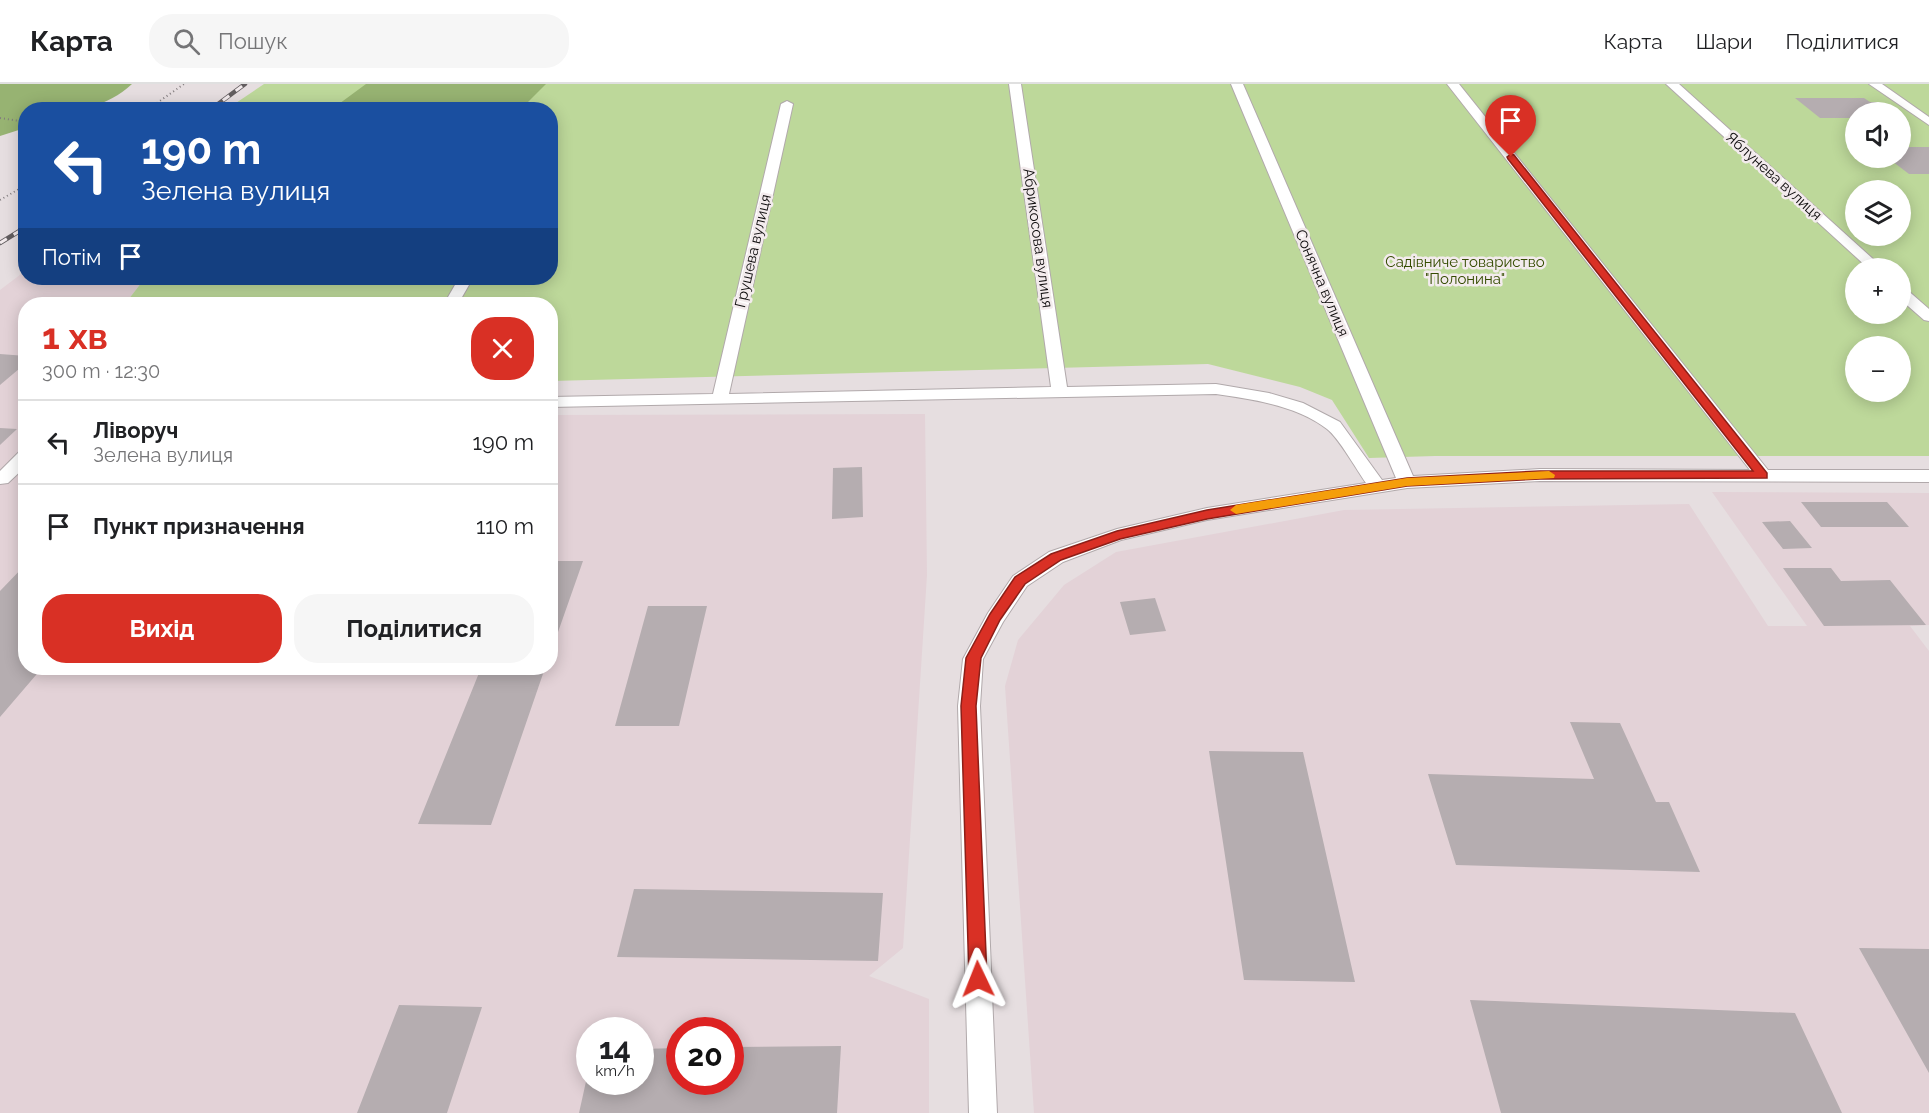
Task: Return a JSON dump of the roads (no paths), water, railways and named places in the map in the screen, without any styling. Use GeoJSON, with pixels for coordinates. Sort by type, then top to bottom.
{"type":"FeatureCollection","features":[{"type":"Feature","properties":{"kind":"lane","name":"Абрикосова вулиця"},"geometry":{"type":"LineString","coordinates":[[1015,84],[1060,392]]}},
{"type":"Feature","properties":{"kind":"lane","name":"Сонячна вулиця"},"geometry":{"type":"LineString","coordinates":[[1237,84],[1407,482]]}},
{"type":"Feature","properties":{"kind":"lane"},"geometry":{"type":"LineString","coordinates":[[1453,84],[1759,471]]}},
{"type":"Feature","properties":{"kind":"lane","name":"Яблунева вулиця"},"geometry":{"type":"LineString","coordinates":[[1672,84],[1865,258]]}},
{"type":"Feature","properties":{"kind":"lane"},"geometry":{"type":"LineString","coordinates":[[1875,84],[1929,122]]}},
{"type":"Feature","properties":{"kind":"lane","name":"Грушева вулиця"},"geometry":{"type":"LineString","coordinates":[[720,399],[787,104]]}},
{"type":"Feature","properties":{"kind":"lane"},"geometry":{"type":"LineString","coordinates":[[1911,301],[1929,317]]}},
{"type":"Feature","properties":{"kind":"lane"},"geometry":{"type":"LineString","coordinates":[[558,402],[1216,389],[1263,396],[1297,407],[1334,426],[1378,487]]}},
{"type":"Feature","properties":{"kind":"lane"},"geometry":{"type":"LineString","coordinates":[[2,479],[18,463]]}},
{"type":"Feature","properties":{"kind":"lane"},"geometry":{"type":"LineString","coordinates":[[982,1113],[969,706],[973,658],[995,618],[1020,581],[1056,557],[1117,535],[1207,514],[1407,482],[1540,475],[1759,471],[1929,476]]}},
{"type":"Feature","properties":{"kind":"railway"},"geometry":{"type":"LineString","coordinates":[[221,102],[245,84]]}},
{"type":"Feature","properties":{"kind":"railway"},"geometry":{"type":"LineString","coordinates":[[0,243],[18,232]]}},
{"type":"Feature","properties":{"kind":"park label","name":"Садівниче товариство \"Полонина\""},"geometry":{"type":"Point","coordinates":[1465,270]}}]}
